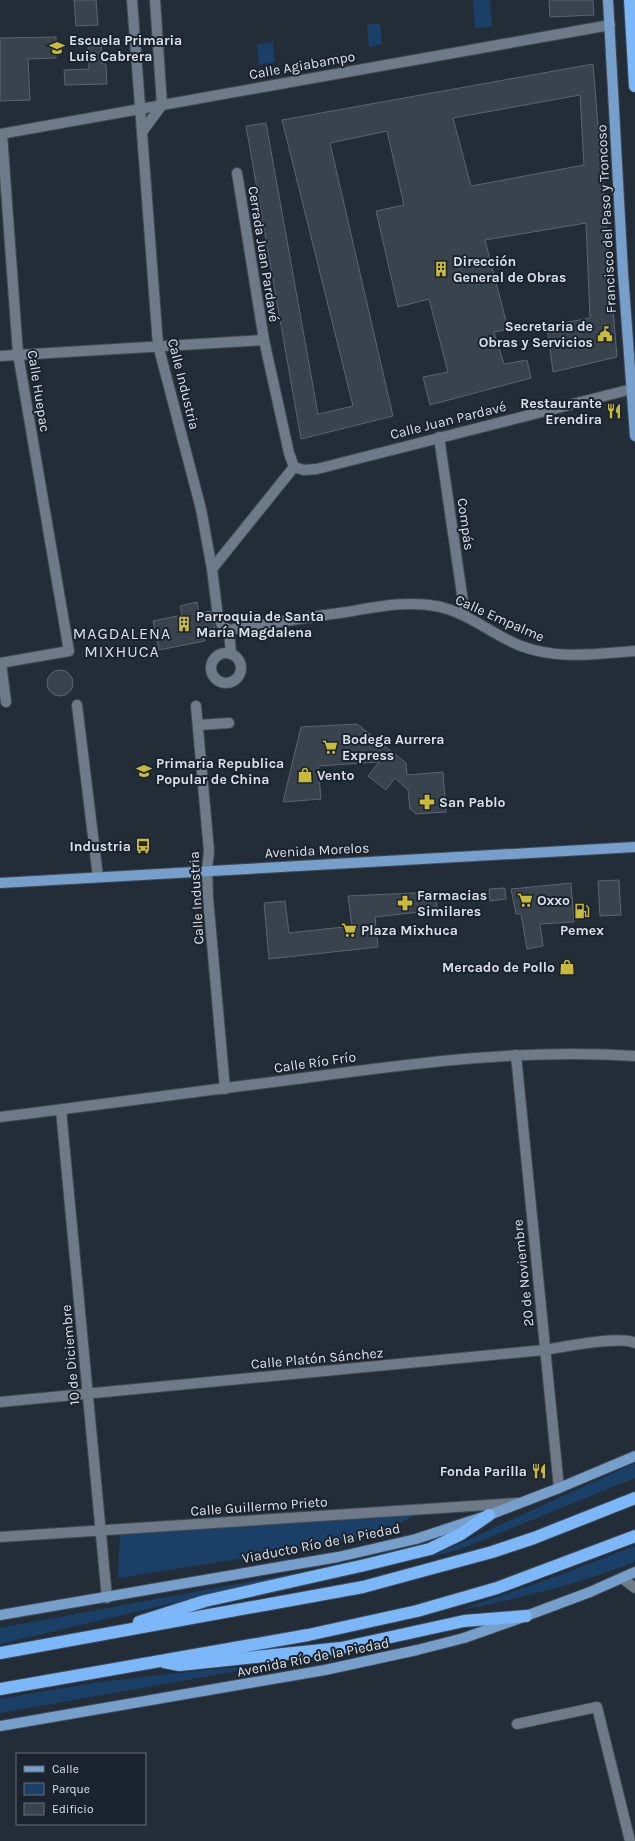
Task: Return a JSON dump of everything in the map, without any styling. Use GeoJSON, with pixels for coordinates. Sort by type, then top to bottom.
{"type":"FeatureCollection","features":[{"type":"Feature","properties":{"kind":"highway"},"geometry":{"type":"LineString","coordinates":[[626,0],[631,22]]}},
{"type":"Feature","properties":{"kind":"highway"},"geometry":{"type":"LineString","coordinates":[[630,0],[635,86]]}},
{"type":"Feature","properties":{"kind":"highway"},"geometry":{"type":"LineString","coordinates":[[4,1652],[364,1587],[420,1573],[534,1538],[635,1498]]}},
{"type":"Feature","properties":{"kind":"highway"},"geometry":{"type":"LineString","coordinates":[[104,1634],[181,1608],[430,1549],[461,1534],[489,1515]]}},
{"type":"Feature","properties":{"kind":"highway"},"geometry":{"type":"LineString","coordinates":[[0,1689],[157,1660],[308,1635],[417,1612],[497,1588],[635,1536]]}},
{"type":"Feature","properties":{"kind":"highway"},"geometry":{"type":"LineString","coordinates":[[157,1660],[179,1665],[294,1654],[341,1648],[464,1621],[526,1616]]}},
{"type":"Feature","properties":{"kind":"main road","name":"Francisco del Paso y Troncoso"},"geometry":{"type":"LineString","coordinates":[[608,0],[623,273],[635,436]]}},
{"type":"Feature","properties":{"kind":"main road","name":"Avenida Morelos"},"geometry":{"type":"LineString","coordinates":[[0,883],[207,870],[635,847]]}},
{"type":"Feature","properties":{"kind":"main road","name":"Viaducto Río de la Piedad"},"geometry":{"type":"LineString","coordinates":[[0,1616],[338,1557],[416,1539],[521,1503],[635,1456]]}},
{"type":"Feature","properties":{"kind":"main road"},"geometry":{"type":"LineString","coordinates":[[622,1578],[635,1572]]}},
{"type":"Feature","properties":{"kind":"main road","name":"Avenida Río de la Piedad"},"geometry":{"type":"LineString","coordinates":[[0,1726],[370,1662],[464,1638],[590,1592],[622,1578]]}},
{"type":"Feature","properties":{"kind":"street","name":"Calle Industria"},"geometry":{"type":"LineString","coordinates":[[132,0],[139,110],[142,132],[158,345],[187,450],[201,509],[212,569],[218,617],[222,625],[229,630]]}},
{"type":"Feature","properties":{"kind":"street"},"geometry":{"type":"LineString","coordinates":[[142,132],[162,105],[154,0]]}},
{"type":"Feature","properties":{"kind":"street","name":"Calle Agiabampo"},"geometry":{"type":"LineString","coordinates":[[1,134],[610,25]]}},
{"type":"Feature","properties":{"kind":"street","name":"Calle Huepac"},"geometry":{"type":"LineString","coordinates":[[0,663],[68,651],[18,354],[1,134]]}},
{"type":"Feature","properties":{"kind":"street","name":"Cerrada Juan Pardavé"},"geometry":{"type":"LineString","coordinates":[[237,173],[264,340]]}},
{"type":"Feature","properties":{"kind":"street"},"geometry":{"type":"LineString","coordinates":[[0,356],[158,345],[264,340],[289,454],[294,467],[212,569]]}},
{"type":"Feature","properties":{"kind":"street","name":"Calle Juan Pardavé"},"geometry":{"type":"LineString","coordinates":[[294,467],[304,470],[317,469],[632,389]]}},
{"type":"Feature","properties":{"kind":"street","name":"Compás"},"geometry":{"type":"LineString","coordinates":[[439,437],[465,615]]}},
{"type":"Feature","properties":{"kind":"street","name":"Calle Empalme"},"geometry":{"type":"LineString","coordinates":[[229,630],[385,605],[418,603],[438,606],[465,615],[490,631],[520,646],[549,655],[581,655],[635,651]]}},
{"type":"Feature","properties":{"kind":"street"},"geometry":{"type":"LineString","coordinates":[[229,630],[231,654]]}},
{"type":"Feature","properties":{"kind":"street"},"geometry":{"type":"LineString","coordinates":[[0,663],[6,702]]}},
{"type":"Feature","properties":{"kind":"street"},"geometry":{"type":"LineString","coordinates":[[77,705],[98,877]]}},
{"type":"Feature","properties":{"kind":"street","name":"Calle Industria"},"geometry":{"type":"LineString","coordinates":[[196,706],[209,851],[207,870],[225,1089]]}},
{"type":"Feature","properties":{"kind":"street"},"geometry":{"type":"LineString","coordinates":[[198,725],[228,723]]}},
{"type":"Feature","properties":{"kind":"street","name":"Calle Río Frío"},"geometry":{"type":"LineString","coordinates":[[0,1117],[458,1058],[589,1053],[635,1056]]}},
{"type":"Feature","properties":{"kind":"street","name":"20 de Noviembre"},"geometry":{"type":"LineString","coordinates":[[516,1055],[544,1350],[559,1488]]}},
{"type":"Feature","properties":{"kind":"street","name":"10 de Diciembre"},"geometry":{"type":"LineString","coordinates":[[61,1110],[107,1598]]}},
{"type":"Feature","properties":{"kind":"street","name":"Calle Platón Sánchez"},"geometry":{"type":"LineString","coordinates":[[0,1402],[544,1350],[617,1340],[630,1340],[635,1343]]}},
{"type":"Feature","properties":{"kind":"street","name":"Calle Guillermo Prieto"},"geometry":{"type":"LineString","coordinates":[[0,1537],[521,1503]]}},
{"type":"Feature","properties":{"kind":"street"},"geometry":{"type":"LineString","coordinates":[[622,1578],[635,1588]]}},
{"type":"Feature","properties":{"kind":"street"},"geometry":{"type":"LineString","coordinates":[[517,1724],[597,1706],[630,1841]]}},
{"type":"Feature","properties":{"kind":"green space"},"geometry":{"type":"Polygon","coordinates":[[[473,0],[490,0],[492,26],[475,29],[473,0]]]}},
{"type":"Feature","properties":{"kind":"green space"},"geometry":{"type":"Polygon","coordinates":[[[380,23],[382,44],[369,47],[367,25],[380,23]]]}},
{"type":"Feature","properties":{"kind":"green space"},"geometry":{"type":"Polygon","coordinates":[[[273,42],[275,62],[259,65],[257,44],[273,42]]]}},
{"type":"Feature","properties":{"kind":"green space"},"geometry":{"type":"Polygon","coordinates":[[[635,1463],[635,1478],[461,1549],[428,1558],[635,1463]]]}},
{"type":"Feature","properties":{"kind":"green space"},"geometry":{"type":"Polygon","coordinates":[[[416,1515],[380,1533],[277,1553],[118,1578],[120,1535],[416,1515]]]}},
{"type":"Feature","properties":{"kind":"green space"},"geometry":{"type":"Polygon","coordinates":[[[635,1546],[635,1562],[614,1570],[548,1590],[460,1610],[560,1575],[635,1546]]]}},
{"type":"Feature","properties":{"kind":"green space"},"geometry":{"type":"Polygon","coordinates":[[[313,1570],[0,1644],[0,1628],[313,1570]]]}},
{"type":"Feature","properties":{"kind":"green space"},"geometry":{"type":"Polygon","coordinates":[[[272,1665],[0,1713],[0,1699],[68,1687],[203,1670],[272,1665]]]}},
{"type":"Feature","properties":{"kind":"building"},"geometry":{"type":"Polygon","coordinates":[[[74,0],[96,0],[98,25],[76,26],[74,0]]]}},
{"type":"Feature","properties":{"kind":"building"},"geometry":{"type":"Polygon","coordinates":[[[549,0],[593,0],[594,15],[550,17],[549,0]]]}},
{"type":"Feature","properties":{"kind":"building"},"geometry":{"type":"Polygon","coordinates":[[[56,37],[56,58],[28,59],[30,100],[0,101],[0,38],[56,37]]]}},
{"type":"Feature","properties":{"kind":"building"},"geometry":{"type":"Polygon","coordinates":[[[88,41],[101,41],[102,64],[106,64],[107,84],[65,85],[64,70],[89,69],[88,41]]]}},
{"type":"Feature","properties":{"kind":"building","name":"Dirección General de Obras"},"geometry":{"type":"Polygon","coordinates":[[[593,64],[617,357],[553,372],[547,326],[590,318],[586,223],[485,240],[508,329],[494,332],[504,364],[527,360],[531,378],[430,405],[423,377],[448,372],[429,299],[398,307],[376,211],[404,205],[387,131],[330,143],[393,416],[301,439],[246,126],[266,123],[318,414],[353,406],[282,120],[593,64]],[[580,95],[453,118],[471,186],[584,165],[580,95]]]}},
{"type":"Feature","properties":{"kind":"building","name":"Parroquia de Santa María Magdalena"},"geometry":{"type":"Polygon","coordinates":[[[197,602],[199,613],[211,611],[215,628],[203,630],[205,641],[159,650],[153,621],[182,615],[180,606],[197,602]]]}},
{"type":"Feature","properties":{"kind":"building"},"geometry":{"type":"Polygon","coordinates":[[[60,670],[69,674],[73,683],[69,692],[60,696],[51,692],[47,683],[51,674],[60,670]]]}},
{"type":"Feature","properties":{"kind":"building"},"geometry":{"type":"Polygon","coordinates":[[[357,724],[406,763],[407,775],[443,772],[446,812],[416,814],[410,809],[408,790],[395,778],[386,790],[368,776],[379,762],[318,766],[321,799],[283,802],[301,727],[357,724]]]}},
{"type":"Feature","properties":{"kind":"building"},"geometry":{"type":"Polygon","coordinates":[[[619,880],[621,915],[600,916],[598,881],[619,880]]]}},
{"type":"Feature","properties":{"kind":"building"},"geometry":{"type":"Polygon","coordinates":[[[571,883],[574,922],[540,924],[543,946],[527,949],[521,914],[516,914],[511,889],[571,883]]]}},
{"type":"Feature","properties":{"kind":"building"},"geometry":{"type":"Polygon","coordinates":[[[505,888],[506,899],[490,901],[489,889],[505,888]]]}},
{"type":"Feature","properties":{"kind":"building","name":"Plaza Mixhuca"},"geometry":{"type":"Polygon","coordinates":[[[436,892],[437,910],[375,917],[378,947],[269,959],[264,903],[285,901],[289,933],[352,926],[348,896],[436,892]]]}},
{"type":"Feature","properties":{"kind":"place","name":"Escuela Primaria Luis Cabrera"},"geometry":{"type":"Point","coordinates":[57,48]}},
{"type":"Feature","properties":{"kind":"place","name":"Dirección General de Obras"},"geometry":{"type":"Point","coordinates":[441,269]}},
{"type":"Feature","properties":{"kind":"place","name":"Secretaria de Obras y Servicios"},"geometry":{"type":"Point","coordinates":[605,334]}},
{"type":"Feature","properties":{"kind":"place","name":"Restaurante Erendira"},"geometry":{"type":"Point","coordinates":[614,411]}},
{"type":"Feature","properties":{"kind":"place","name":"Parroquia de Santa María Magdalena"},"geometry":{"type":"Point","coordinates":[184,624]}},
{"type":"Feature","properties":{"kind":"place","name":"Bodega Aurrera Express"},"geometry":{"type":"Point","coordinates":[330,747]}},
{"type":"Feature","properties":{"kind":"place","name":"Primaria Republica Popular de China"},"geometry":{"type":"Point","coordinates":[144,771]}},
{"type":"Feature","properties":{"kind":"place","name":"Vento"},"geometry":{"type":"Point","coordinates":[305,775]}},
{"type":"Feature","properties":{"kind":"place","name":"San Pablo"},"geometry":{"type":"Point","coordinates":[427,802]}},
{"type":"Feature","properties":{"kind":"place","name":"Industria"},"geometry":{"type":"Point","coordinates":[143,846]}},
{"type":"Feature","properties":{"kind":"place","name":"Oxxo"},"geometry":{"type":"Point","coordinates":[525,900]}},
{"type":"Feature","properties":{"kind":"place","name":"Farmacias Similares"},"geometry":{"type":"Point","coordinates":[405,903]}},
{"type":"Feature","properties":{"kind":"place","name":"Pemex"},"geometry":{"type":"Point","coordinates":[582,911]}},
{"type":"Feature","properties":{"kind":"place","name":"Plaza Mixhuca"},"geometry":{"type":"Point","coordinates":[349,930]}},
{"type":"Feature","properties":{"kind":"place","name":"Mercado de Pollo"},"geometry":{"type":"Point","coordinates":[567,967]}},
{"type":"Feature","properties":{"kind":"place","name":"Fonda Parilla"},"geometry":{"type":"Point","coordinates":[539,1471]}},
{"type":"Feature","properties":{"kind":"district","name":"MAGDALENA MIXHUCA"},"geometry":{"type":"Point","coordinates":[122,642]}}]}
